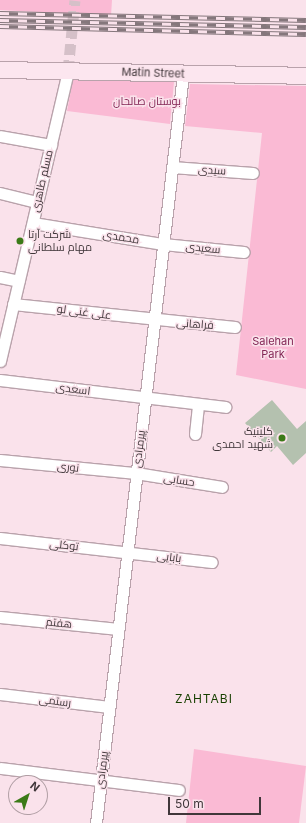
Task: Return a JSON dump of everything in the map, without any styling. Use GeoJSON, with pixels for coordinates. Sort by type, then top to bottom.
{"type":"FeatureCollection","features":[{"type":"Feature","properties":{"kind":"street","name":"Matin Street"},"geometry":{"type":"LineString","coordinates":[[0,70],[306,76]]}},
{"type":"Feature","properties":{"kind":"street","name":"مسلم طاهری"},"geometry":{"type":"LineString","coordinates":[[0,361],[4,330],[19,281],[68,71]]}},
{"type":"Feature","properties":{"kind":"street","name":"پیرمرادی"},"geometry":{"type":"LineString","coordinates":[[96,823],[183,74]]}},
{"type":"Feature","properties":{"kind":"street"},"geometry":{"type":"LineString","coordinates":[[0,136],[51,145]]}},
{"type":"Feature","properties":{"kind":"street","name":"سیدی"},"geometry":{"type":"LineString","coordinates":[[172,166],[253,173]]}},
{"type":"Feature","properties":{"kind":"street"},"geometry":{"type":"LineString","coordinates":[[0,193],[38,202]]}},
{"type":"Feature","properties":{"kind":"street","name":"محمدی"},"geometry":{"type":"LineString","coordinates":[[33,223],[163,244]]}},
{"type":"Feature","properties":{"kind":"street","name":"سعیدی"},"geometry":{"type":"LineString","coordinates":[[163,244],[244,252]]}},
{"type":"Feature","properties":{"kind":"street"},"geometry":{"type":"LineString","coordinates":[[0,277],[19,281]]}},
{"type":"Feature","properties":{"kind":"street","name":"علی غنی لو"},"geometry":{"type":"LineString","coordinates":[[13,304],[154,321]]}},
{"type":"Feature","properties":{"kind":"street","name":"فراهانی"},"geometry":{"type":"LineString","coordinates":[[154,321],[235,327]]}},
{"type":"Feature","properties":{"kind":"street","name":"اسعدی"},"geometry":{"type":"LineString","coordinates":[[0,380],[145,398]]}},
{"type":"Feature","properties":{"kind":"street"},"geometry":{"type":"LineString","coordinates":[[145,398],[225,407]]}},
{"type":"Feature","properties":{"kind":"street"},"geometry":{"type":"LineString","coordinates":[[195,434],[198,404]]}},
{"type":"Feature","properties":{"kind":"street","name":"نوری"},"geometry":{"type":"LineString","coordinates":[[0,460],[136,473]]}},
{"type":"Feature","properties":{"kind":"street","name":"حسابی"},"geometry":{"type":"LineString","coordinates":[[136,473],[222,486]]}},
{"type":"Feature","properties":{"kind":"street","name":"توکلی"},"geometry":{"type":"LineString","coordinates":[[0,538],[127,552]]}},
{"type":"Feature","properties":{"kind":"street","name":"بابایی"},"geometry":{"type":"LineString","coordinates":[[127,552],[212,562]]}},
{"type":"Feature","properties":{"kind":"street","name":"هفتم"},"geometry":{"type":"LineString","coordinates":[[0,617],[118,629]]}},
{"type":"Feature","properties":{"kind":"street","name":"رستمی"},"geometry":{"type":"LineString","coordinates":[[0,694],[109,708]]}},
{"type":"Feature","properties":{"kind":"street"},"geometry":{"type":"LineString","coordinates":[[0,768],[179,790]]}},
{"type":"Feature","properties":{"kind":"green space"},"geometry":{"type":"Polygon","coordinates":[[[0,0],[112,0],[111,16],[0,10],[0,0]]]}},
{"type":"Feature","properties":{"kind":"green space","name":"بوستان صالحان"},"geometry":{"type":"Polygon","coordinates":[[[73,79],[174,82],[170,124],[67,111],[73,79]]]}},
{"type":"Feature","properties":{"kind":"green space","name":"Salehan Park"},"geometry":{"type":"Polygon","coordinates":[[[190,84],[306,86],[306,389],[236,375],[262,133],[185,126],[190,84]]]}},
{"type":"Feature","properties":{"kind":"green space"},"geometry":{"type":"Polygon","coordinates":[[[194,749],[306,766],[299,823],[186,823],[194,749]]]}},
{"type":"Feature","properties":{"kind":"building","name":"کلینیک شهید احمدی"},"geometry":{"type":"Polygon","coordinates":[[[272,400],[297,429],[306,421],[306,453],[293,465],[277,446],[271,452],[245,423],[272,400]]]}},
{"type":"Feature","properties":{"kind":"tunnel"},"geometry":{"type":"LineString","coordinates":[[68,71],[75,0]]}},
{"type":"Feature","properties":{"kind":"railway"},"geometry":{"type":"LineString","coordinates":[[0,13],[306,20]]}},
{"type":"Feature","properties":{"kind":"railway"},"geometry":{"type":"LineString","coordinates":[[0,20],[306,27]]}},
{"type":"Feature","properties":{"kind":"railway"},"geometry":{"type":"LineString","coordinates":[[0,26],[306,34]]}},
{"type":"Feature","properties":{"kind":"place","name":"شرکت آرتا مهام سلطانی"},"geometry":{"type":"Point","coordinates":[20,241]}},
{"type":"Feature","properties":{"kind":"place","name":"کلینیک شهید احمدی"},"geometry":{"type":"Point","coordinates":[282,438]}},
{"type":"Feature","properties":{"kind":"district","name":"ZAHTABI"},"geometry":{"type":"Point","coordinates":[204,699]}}]}
